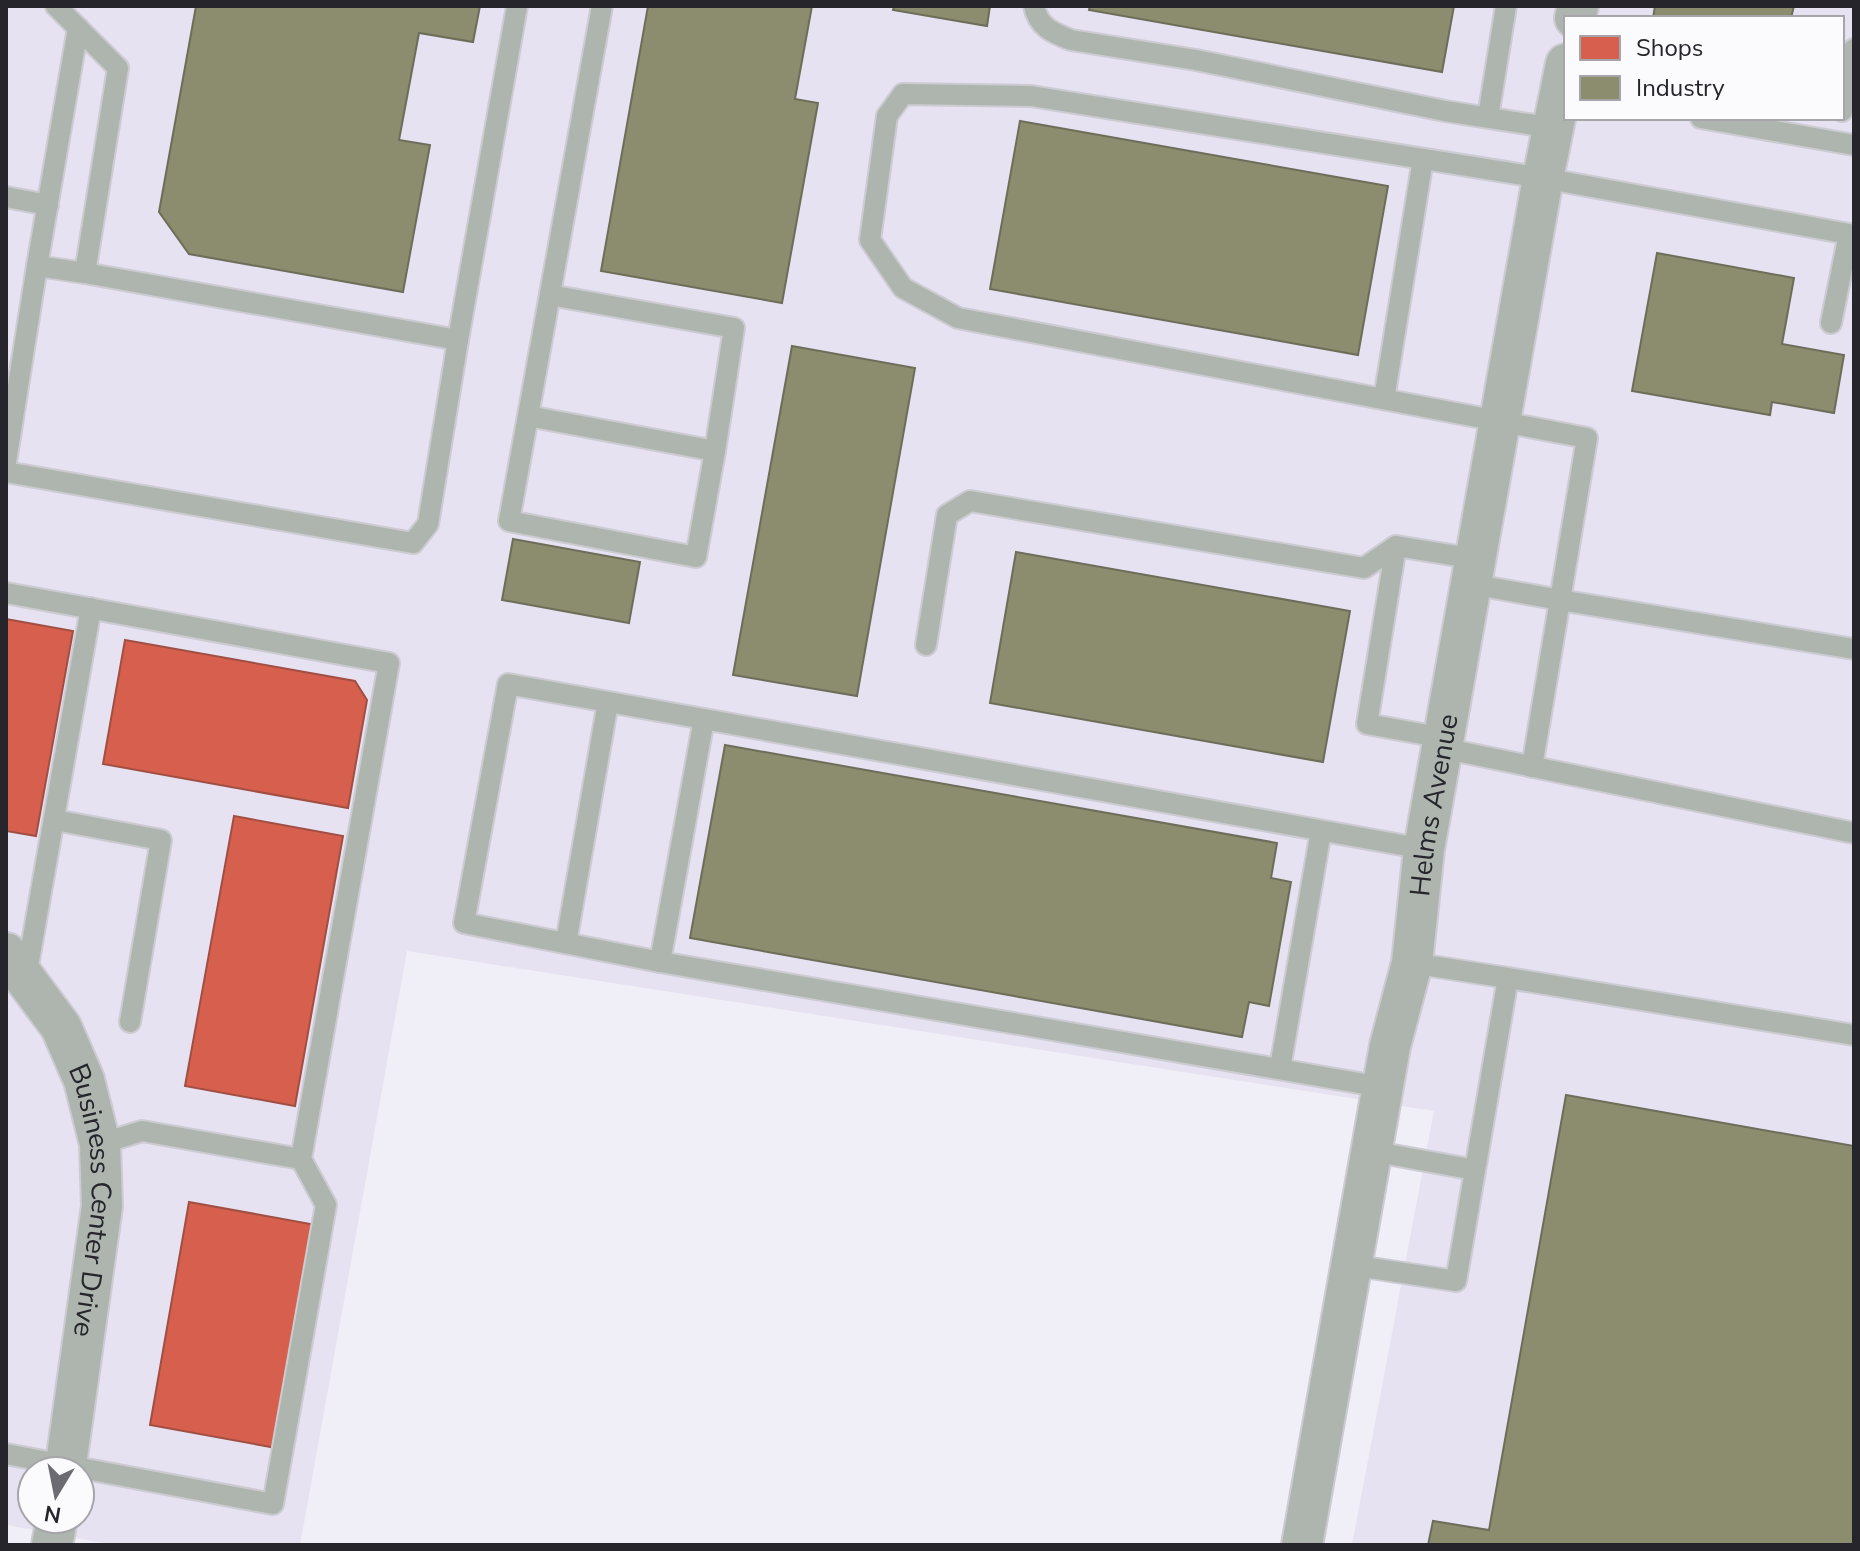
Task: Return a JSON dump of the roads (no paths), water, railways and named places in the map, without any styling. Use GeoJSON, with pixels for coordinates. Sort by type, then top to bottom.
{"type":"FeatureCollection","features":[{"type":"Feature","properties":{"kind":"street","name":"Helms Avenue"},"geometry":{"type":"LineString","coordinates":[[1302,1545],[1382,1087],[1412,963],[1424,849],[1543,178],[1561,95]]}},
{"type":"Feature","properties":{"kind":"street","name":"Business Center Drive"},"geometry":{"type":"LineString","coordinates":[[16,965],[61,1027],[84,1080],[100,1144],[102,1206],[68,1455]]}},
{"type":"Feature","properties":{"kind":"lane"},"geometry":{"type":"LineString","coordinates":[[56,6],[118,68],[85,273]]}},
{"type":"Feature","properties":{"kind":"lane"},"geometry":{"type":"LineString","coordinates":[[6,472],[413,543],[428,524],[517,6]]}},
{"type":"Feature","properties":{"kind":"lane"},"geometry":{"type":"LineString","coordinates":[[550,295],[734,328],[696,557],[509,521],[602,6]]}},
{"type":"Feature","properties":{"kind":"lane"},"geometry":{"type":"LineString","coordinates":[[1034,6],[1039,22],[1071,40],[1196,60],[1445,111],[1488,117],[1561,95]]}},
{"type":"Feature","properties":{"kind":"lane"},"geometry":{"type":"LineString","coordinates":[[1488,117],[1506,6]]}},
{"type":"Feature","properties":{"kind":"lane"},"geometry":{"type":"LineString","coordinates":[[6,462],[78,28]]}},
{"type":"Feature","properties":{"kind":"lane"},"geometry":{"type":"LineString","coordinates":[[1844,101],[1854,49]]}},
{"type":"Feature","properties":{"kind":"lane"},"geometry":{"type":"LineString","coordinates":[[1532,767],[1587,438],[958,318],[903,288],[870,240],[887,116],[903,94],[1031,96],[1543,178],[1849,234],[1831,323]]}},
{"type":"Feature","properties":{"kind":"lane"},"geometry":{"type":"LineString","coordinates":[[1713,120],[1845,143],[1841,120]]}},
{"type":"Feature","properties":{"kind":"lane"},"geometry":{"type":"LineString","coordinates":[[1384,399],[1423,159]]}},
{"type":"Feature","properties":{"kind":"lane"},"geometry":{"type":"LineString","coordinates":[[6,197],[48,205]]}},
{"type":"Feature","properties":{"kind":"lane"},"geometry":{"type":"LineString","coordinates":[[37,266],[458,340]]}},
{"type":"Feature","properties":{"kind":"lane"},"geometry":{"type":"LineString","coordinates":[[528,416],[715,451]]}},
{"type":"Feature","properties":{"kind":"lane"},"geometry":{"type":"LineString","coordinates":[[926,645],[947,515],[970,501],[1364,568],[1396,546]]}},
{"type":"Feature","properties":{"kind":"lane"},"geometry":{"type":"LineString","coordinates":[[1396,546],[1560,600],[1854,649]]}},
{"type":"Feature","properties":{"kind":"lane"},"geometry":{"type":"LineString","coordinates":[[1396,546],[1367,724],[1532,767],[1854,833]]}},
{"type":"Feature","properties":{"kind":"lane"},"geometry":{"type":"LineString","coordinates":[[6,593],[389,663],[301,1159],[326,1205],[273,1504],[96,1473]]}},
{"type":"Feature","properties":{"kind":"lane"},"geometry":{"type":"LineString","coordinates":[[16,965],[55,820],[91,608]]}},
{"type":"Feature","properties":{"kind":"lane"},"geometry":{"type":"LineString","coordinates":[[1382,1087],[660,962],[464,923],[508,684],[1424,849]]}},
{"type":"Feature","properties":{"kind":"lane"},"geometry":{"type":"LineString","coordinates":[[566,943],[608,702]]}},
{"type":"Feature","properties":{"kind":"lane"},"geometry":{"type":"LineString","coordinates":[[660,962],[704,719]]}},
{"type":"Feature","properties":{"kind":"lane"},"geometry":{"type":"LineString","coordinates":[[55,820],[161,840],[130,1022]]}},
{"type":"Feature","properties":{"kind":"lane"},"geometry":{"type":"LineString","coordinates":[[1280,1068],[1321,831]]}},
{"type":"Feature","properties":{"kind":"lane"},"geometry":{"type":"LineString","coordinates":[[1412,963],[1854,1035]]}},
{"type":"Feature","properties":{"kind":"lane"},"geometry":{"type":"LineString","coordinates":[[1351,1265],[1456,1281],[1508,978]]}},
{"type":"Feature","properties":{"kind":"lane"},"geometry":{"type":"LineString","coordinates":[[100,1144],[142,1131],[301,1159]]}},
{"type":"Feature","properties":{"kind":"lane"},"geometry":{"type":"LineString","coordinates":[[1371,1151],[1475,1170]]}}]}
